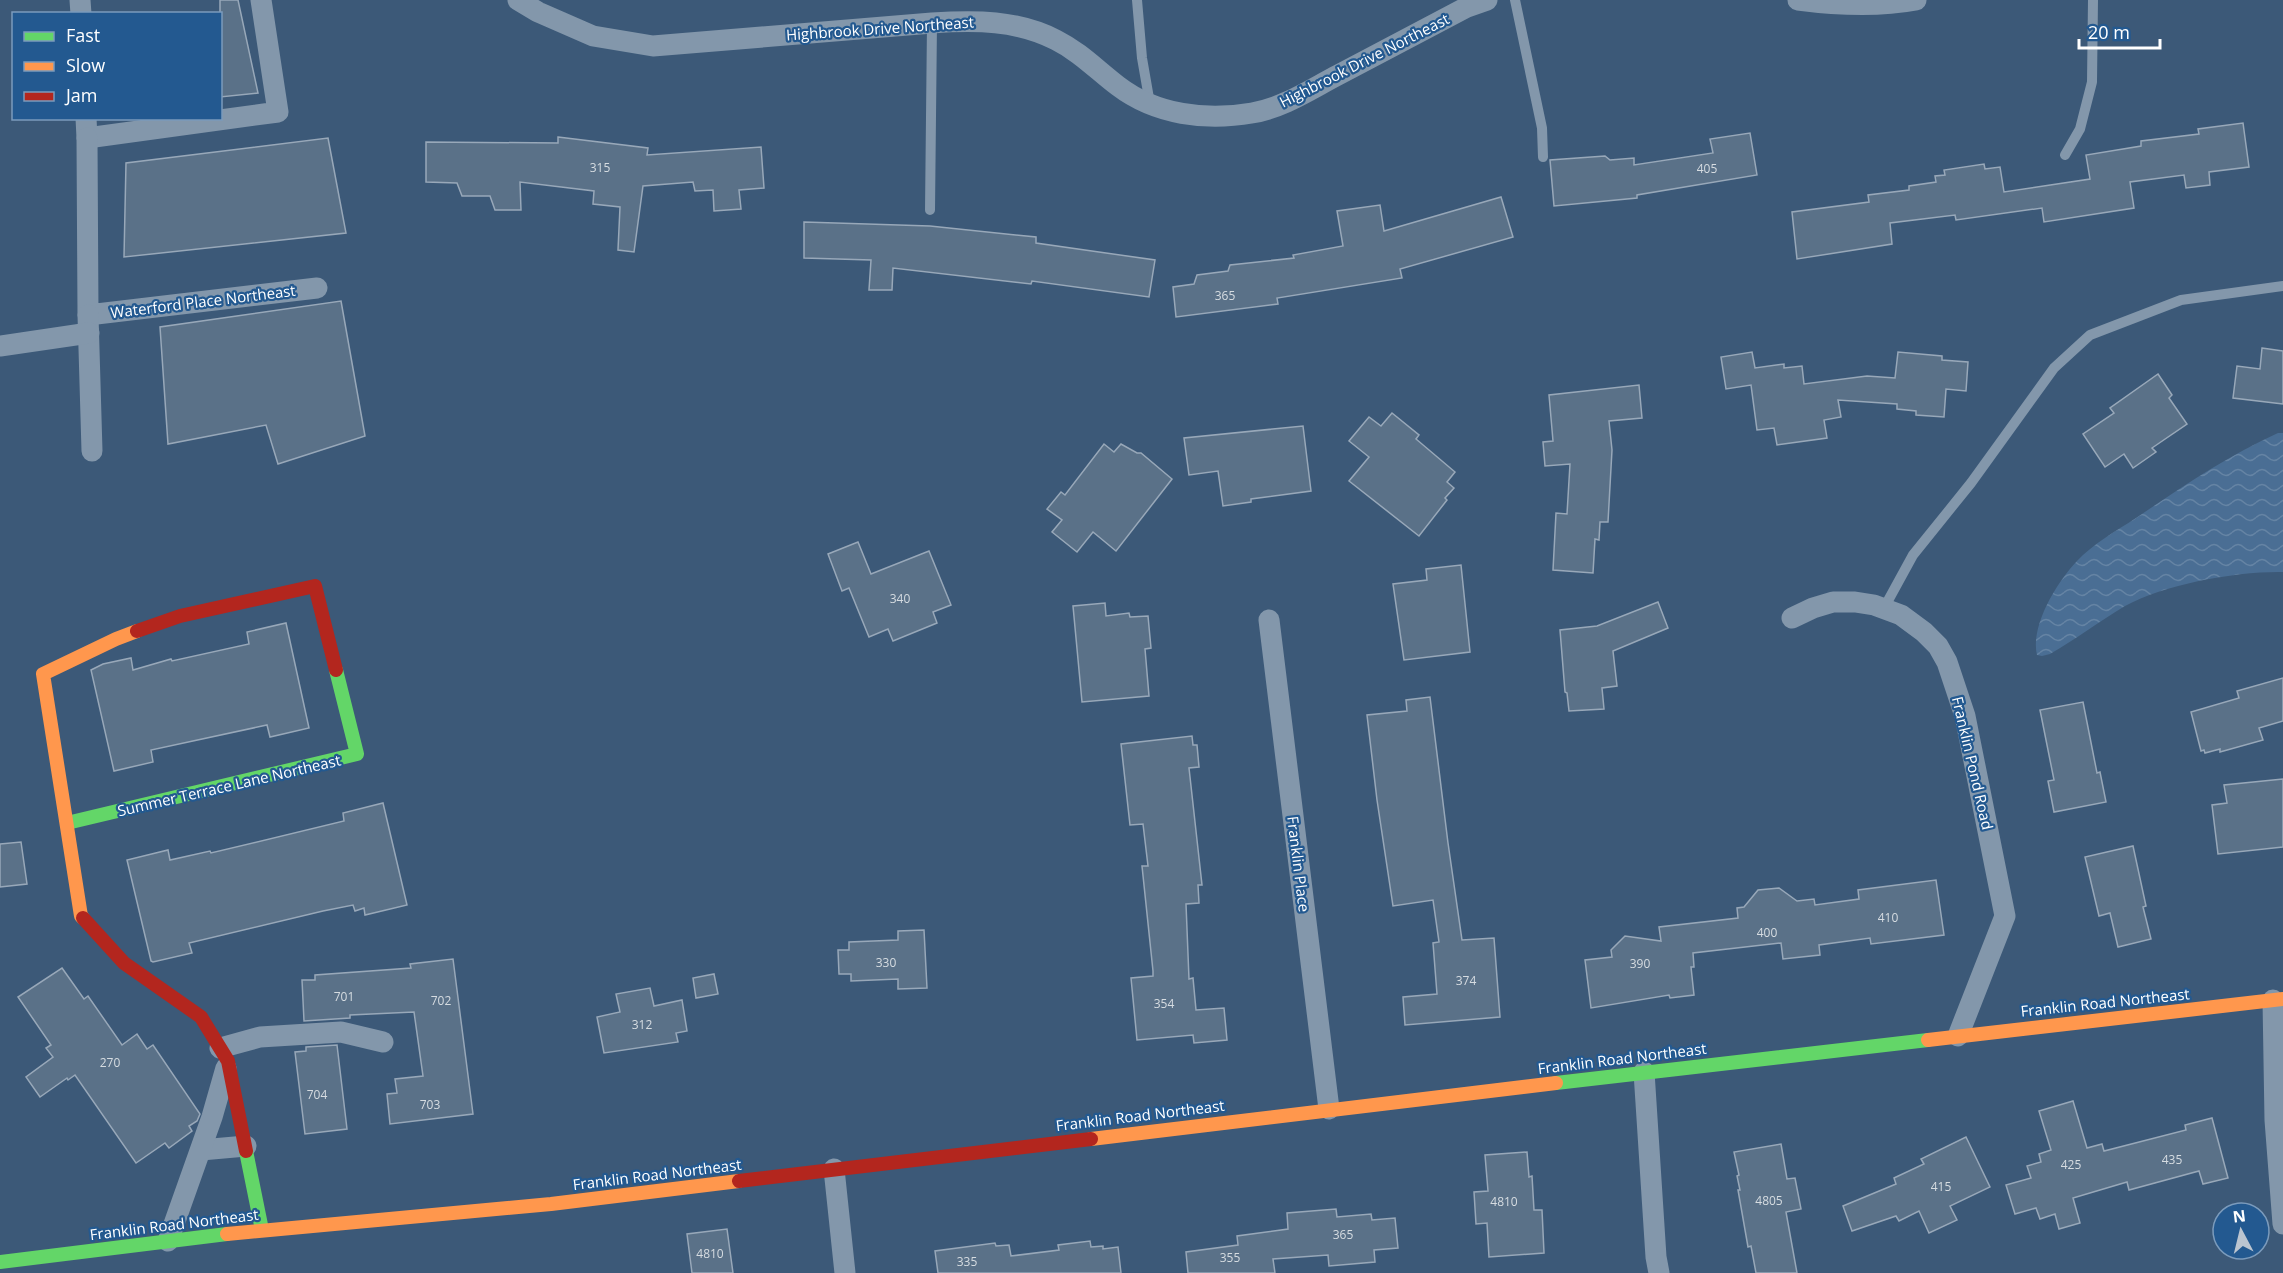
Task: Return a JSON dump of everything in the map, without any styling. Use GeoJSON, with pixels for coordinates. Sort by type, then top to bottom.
{"type":"FeatureCollection","features":[{"type":"Feature","properties":{"kind":"street","name":"Waterford Place Northeast"},"geometry":{"type":"LineString","coordinates":[[222,117],[278,112],[261,0]]}},
{"type":"Feature","properties":{"kind":"street","name":"Highbrook Drive Northeast"},"geometry":{"type":"LineString","coordinates":[[518,0],[537,12],[593,36],[653,46],[967,20],[994,21],[1029,29],[1056,40],[1084,57],[1120,87],[1150,104],[1186,115],[1223,117],[1255,113],[1287,102],[1467,7],[1487,0]]}},
{"type":"Feature","properties":{"kind":"street"},"geometry":{"type":"LineString","coordinates":[[1798,0],[1826,4],[1900,3],[1916,0]]}},
{"type":"Feature","properties":{"kind":"street","name":"Waterford Place Northeast"},"geometry":{"type":"LineString","coordinates":[[92,451],[87,128],[182,120]]}},
{"type":"Feature","properties":{"kind":"street","name":"Waterford Place Northeast"},"geometry":{"type":"LineString","coordinates":[[0,346],[89,324],[317,288]]}},
{"type":"Feature","properties":{"kind":"street","name":"Summer Terrace Lane Northeast"},"geometry":{"type":"LineString","coordinates":[[67,824],[357,754],[315,586],[180,616],[116,639],[43,674],[81,916],[124,963],[201,1017],[224,1054],[246,1146],[262,1230]]}},
{"type":"Feature","properties":{"kind":"street","name":"Franklin Pond Road"},"geometry":{"type":"LineString","coordinates":[[1792,618],[1813,608],[1833,603],[1855,602],[1884,608],[1901,615],[1924,632],[1938,646],[1947,662],[1965,716],[2005,916],[1958,1036]]}},
{"type":"Feature","properties":{"kind":"street","name":"Franklin Place"},"geometry":{"type":"LineString","coordinates":[[1269,620],[1329,1109]]}},
{"type":"Feature","properties":{"kind":"street"},"geometry":{"type":"LineString","coordinates":[[2278,1000],[2275,1120],[2283,1224]]}},
{"type":"Feature","properties":{"kind":"street","name":"Franklin Road Northeast"},"geometry":{"type":"LineString","coordinates":[[0,1262],[262,1230],[551,1204],[1329,1109],[2278,1000]]}},
{"type":"Feature","properties":{"kind":"street"},"geometry":{"type":"LineString","coordinates":[[168,1241],[201,1150],[224,1054],[260,1037],[341,1032],[382,1041]]}},
{"type":"Feature","properties":{"kind":"street"},"geometry":{"type":"LineString","coordinates":[[1644,1072],[1656,1257],[1659,1273]]}},
{"type":"Feature","properties":{"kind":"street"},"geometry":{"type":"LineString","coordinates":[[201,1150],[246,1146]]}},
{"type":"Feature","properties":{"kind":"street"},"geometry":{"type":"LineString","coordinates":[[834,1169],[845,1273]]}},
{"type":"Feature","properties":{"kind":"lane"},"geometry":{"type":"LineString","coordinates":[[1137,0],[1142,58],[1150,104]]}},
{"type":"Feature","properties":{"kind":"lane"},"geometry":{"type":"LineString","coordinates":[[1515,0],[1542,128],[1544,157]]}},
{"type":"Feature","properties":{"kind":"lane"},"geometry":{"type":"LineString","coordinates":[[2065,155],[2080,129],[2092,82],[2093,0]]}},
{"type":"Feature","properties":{"kind":"lane"},"geometry":{"type":"LineString","coordinates":[[930,210],[932,23]]}},
{"type":"Feature","properties":{"kind":"lane"},"geometry":{"type":"LineString","coordinates":[[1884,608],[1913,555],[1971,483],[2054,368],[2091,335],[2181,300],[2283,286]]}},
{"type":"Feature","properties":{"kind":"water"},"geometry":{"type":"Polygon","coordinates":[[[2278,433],[2283,433],[2283,572],[2202,580],[2160,591],[2125,606],[2050,654],[2037,655],[2037,631],[2041,618],[2061,580],[2083,555],[2205,472],[2278,433]]]}},
{"type":"Feature","properties":{"kind":"building"},"geometry":{"type":"Polygon","coordinates":[[[220,0],[238,0],[258,93],[222,97],[222,12],[220,12],[220,0]]]}},
{"type":"Feature","properties":{"kind":"building"},"geometry":{"type":"Polygon","coordinates":[[[2243,123],[2249,167],[2209,172],[2210,185],[2186,188],[2184,175],[2130,182],[2134,208],[2044,222],[2042,208],[1956,220],[1955,215],[1890,223],[1892,244],[1797,259],[1792,212],[1869,202],[1868,195],[1909,190],[1909,186],[1936,182],[1935,176],[1945,175],[1944,170],[1984,164],[1985,169],[2000,167],[2004,192],[2090,179],[2086,155],[2141,146],[2141,141],[2199,134],[2198,129],[2243,123]]]}},
{"type":"Feature","properties":{"kind":"building"},"geometry":{"type":"Polygon","coordinates":[[[1750,133],[1757,175],[1637,195],[1637,198],[1554,206],[1550,160],[1605,156],[1610,160],[1634,158],[1634,165],[1713,153],[1710,139],[1750,133]]]}},
{"type":"Feature","properties":{"kind":"building"},"geometry":{"type":"Polygon","coordinates":[[[558,137],[648,148],[647,155],[761,147],[764,188],[739,190],[741,209],[714,211],[713,190],[695,191],[693,182],[643,186],[634,252],[618,250],[620,207],[593,204],[594,191],[520,182],[521,210],[495,210],[490,196],[462,196],[457,183],[426,182],[426,142],[558,143],[558,137]]]}},
{"type":"Feature","properties":{"kind":"building"},"geometry":{"type":"Polygon","coordinates":[[[328,138],[346,233],[124,257],[126,163],[328,138]]]}},
{"type":"Feature","properties":{"kind":"building"},"geometry":{"type":"Polygon","coordinates":[[[1501,197],[1513,237],[1400,269],[1402,278],[1277,298],[1278,304],[1176,317],[1173,287],[1194,284],[1197,275],[1228,271],[1230,265],[1294,258],[1293,255],[1343,246],[1337,211],[1380,205],[1384,231],[1501,197]]]}},
{"type":"Feature","properties":{"kind":"building"},"geometry":{"type":"Polygon","coordinates":[[[804,222],[930,226],[1036,237],[1036,243],[1155,260],[1149,297],[1032,281],[1031,284],[893,268],[892,290],[869,290],[871,260],[804,258],[804,222]]]}},
{"type":"Feature","properties":{"kind":"building"},"geometry":{"type":"Polygon","coordinates":[[[341,301],[365,436],[278,464],[266,425],[168,444],[160,327],[341,301]]]}},
{"type":"Feature","properties":{"kind":"building"},"geometry":{"type":"Polygon","coordinates":[[[2262,348],[2283,351],[2283,404],[2233,398],[2237,366],[2260,369],[2262,348]]]}},
{"type":"Feature","properties":{"kind":"building"},"geometry":{"type":"Polygon","coordinates":[[[1752,352],[1755,368],[1784,364],[1784,368],[1802,366],[1804,384],[1867,376],[1895,378],[1898,352],[1942,356],[1942,360],[1968,362],[1966,391],[1946,389],[1944,417],[1916,415],[1916,411],[1897,409],[1897,404],[1838,400],[1841,417],[1824,420],[1827,438],[1777,445],[1774,428],[1757,430],[1751,385],[1726,389],[1721,357],[1752,352]]]}},
{"type":"Feature","properties":{"kind":"building"},"geometry":{"type":"Polygon","coordinates":[[[2158,374],[2172,395],[2169,398],[2187,424],[2152,448],[2156,452],[2133,468],[2124,454],[2105,467],[2083,434],[2114,413],[2110,408],[2158,374]]]}},
{"type":"Feature","properties":{"kind":"building"},"geometry":{"type":"Polygon","coordinates":[[[1639,385],[1642,418],[1609,421],[1612,450],[1608,522],[1600,522],[1599,540],[1595,539],[1593,573],[1553,570],[1556,513],[1567,514],[1570,464],[1545,466],[1543,442],[1553,441],[1549,395],[1639,385]]]}},
{"type":"Feature","properties":{"kind":"building"},"geometry":{"type":"Polygon","coordinates":[[[1392,413],[1419,435],[1416,439],[1455,472],[1447,482],[1454,488],[1419,536],[1349,481],[1369,457],[1349,441],[1369,417],[1381,426],[1392,413]]]}},
{"type":"Feature","properties":{"kind":"building"},"geometry":{"type":"Polygon","coordinates":[[[1303,426],[1311,491],[1251,499],[1251,502],[1223,506],[1218,471],[1189,475],[1184,438],[1303,426]]]}},
{"type":"Feature","properties":{"kind":"building"},"geometry":{"type":"Polygon","coordinates":[[[1104,444],[1114,452],[1121,444],[1141,453],[1172,479],[1116,551],[1093,532],[1077,552],[1052,532],[1062,520],[1047,509],[1061,492],[1065,495],[1104,444]]]}},
{"type":"Feature","properties":{"kind":"building"},"geometry":{"type":"Polygon","coordinates":[[[858,542],[871,574],[929,551],[951,605],[933,612],[937,623],[893,641],[888,629],[869,637],[849,588],[842,591],[828,554],[858,542]]]}},
{"type":"Feature","properties":{"kind":"building"},"geometry":{"type":"Polygon","coordinates":[[[1461,565],[1470,652],[1404,660],[1393,584],[1427,580],[1426,569],[1461,565]]]}},
{"type":"Feature","properties":{"kind":"building"},"geometry":{"type":"Polygon","coordinates":[[[1658,602],[1668,628],[1613,651],[1617,686],[1602,688],[1604,709],[1569,711],[1565,692],[1560,630],[1597,626],[1658,602]]]}},
{"type":"Feature","properties":{"kind":"building"},"geometry":{"type":"Polygon","coordinates":[[[1105,603],[1106,616],[1129,613],[1130,617],[1148,616],[1151,648],[1145,649],[1149,696],[1082,702],[1073,606],[1105,603]]]}},
{"type":"Feature","properties":{"kind":"building"},"geometry":{"type":"Polygon","coordinates":[[[286,623],[309,728],[270,737],[267,725],[151,750],[153,762],[114,771],[91,670],[103,664],[131,658],[133,670],[171,659],[172,661],[249,644],[247,632],[286,623]]]}},
{"type":"Feature","properties":{"kind":"building"},"geometry":{"type":"Polygon","coordinates":[[[2283,678],[2283,721],[2259,728],[2263,740],[2220,752],[2220,749],[2205,753],[2204,750],[2201,751],[2191,712],[2239,698],[2237,691],[2283,678]]]}},
{"type":"Feature","properties":{"kind":"building"},"geometry":{"type":"Polygon","coordinates":[[[1430,697],[1462,940],[1494,938],[1500,1017],[1405,1025],[1403,997],[1437,994],[1433,943],[1439,942],[1433,900],[1393,906],[1367,715],[1407,711],[1406,700],[1430,697]]]}},
{"type":"Feature","properties":{"kind":"building"},"geometry":{"type":"Polygon","coordinates":[[[2083,702],[2097,773],[2100,772],[2106,802],[2054,812],[2048,781],[2054,780],[2040,710],[2083,702]]]}},
{"type":"Feature","properties":{"kind":"building"},"geometry":{"type":"Polygon","coordinates":[[[1192,736],[1193,745],[1197,745],[1199,767],[1189,768],[1202,885],[1198,885],[1199,903],[1186,904],[1189,979],[1193,978],[1196,1010],[1224,1008],[1227,1040],[1194,1043],[1193,1035],[1137,1040],[1131,978],[1153,976],[1142,866],[1148,866],[1143,824],[1130,825],[1121,744],[1192,736]]]}},
{"type":"Feature","properties":{"kind":"building"},"geometry":{"type":"Polygon","coordinates":[[[2283,779],[2283,847],[2218,854],[2212,805],[2227,803],[2224,785],[2283,779]]]}},
{"type":"Feature","properties":{"kind":"building"},"geometry":{"type":"Polygon","coordinates":[[[383,803],[407,905],[365,915],[364,908],[355,911],[353,905],[323,911],[189,943],[192,953],[151,961],[127,860],[168,850],[170,860],[210,851],[211,853],[344,821],[343,813],[383,803]]]}},
{"type":"Feature","properties":{"kind":"building"},"geometry":{"type":"Polygon","coordinates":[[[21,842],[27,884],[0,887],[0,844],[21,842]]]}},
{"type":"Feature","properties":{"kind":"building"},"geometry":{"type":"Polygon","coordinates":[[[2133,846],[2151,939],[2118,947],[2110,913],[2099,916],[2085,857],[2133,846]]]}},
{"type":"Feature","properties":{"kind":"building"},"geometry":{"type":"Polygon","coordinates":[[[1936,880],[1944,935],[1871,944],[1870,938],[1819,945],[1820,955],[1783,959],[1781,943],[1693,953],[1694,967],[1691,967],[1694,995],[1670,998],[1669,995],[1591,1008],[1585,960],[1612,957],[1611,950],[1625,936],[1661,941],[1659,927],[1738,918],[1737,908],[1744,907],[1758,890],[1779,888],[1797,901],[1814,899],[1815,905],[1859,899],[1858,890],[1936,880]]]}},
{"type":"Feature","properties":{"kind":"building"},"geometry":{"type":"Polygon","coordinates":[[[924,930],[927,988],[898,989],[898,979],[851,981],[851,974],[839,974],[838,950],[849,950],[849,942],[898,940],[898,931],[924,930]]]}},
{"type":"Feature","properties":{"kind":"building"},"geometry":{"type":"Polygon","coordinates":[[[453,959],[473,1114],[390,1124],[387,1094],[397,1093],[395,1079],[423,1076],[414,1012],[350,1015],[350,1018],[304,1021],[302,980],[315,980],[315,975],[411,968],[410,964],[453,959]]]}},
{"type":"Feature","properties":{"kind":"building"},"geometry":{"type":"Polygon","coordinates":[[[62,968],[84,999],[88,996],[122,1045],[137,1034],[147,1049],[153,1045],[200,1114],[197,1121],[189,1126],[192,1131],[169,1148],[165,1143],[136,1163],[75,1075],[40,1097],[26,1077],[53,1057],[46,1048],[51,1045],[18,997],[62,968]]]}},
{"type":"Feature","properties":{"kind":"building"},"geometry":{"type":"Polygon","coordinates":[[[714,974],[718,994],[696,998],[693,978],[714,974]]]}},
{"type":"Feature","properties":{"kind":"building"},"geometry":{"type":"Polygon","coordinates":[[[650,988],[654,1006],[682,1000],[687,1031],[676,1033],[678,1042],[604,1053],[597,1017],[620,1012],[616,994],[650,988]]]}},
{"type":"Feature","properties":{"kind":"building"},"geometry":{"type":"Polygon","coordinates":[[[337,1045],[347,1129],[305,1134],[295,1052],[306,1051],[306,1047],[337,1045]]]}},
{"type":"Feature","properties":{"kind":"building"},"geometry":{"type":"Polygon","coordinates":[[[2073,1101],[2087,1148],[2102,1144],[2104,1151],[2186,1130],[2185,1125],[2212,1118],[2228,1178],[2203,1184],[2199,1171],[2129,1190],[2127,1182],[2073,1198],[2080,1223],[2059,1229],[2055,1214],[2040,1219],[2036,1208],[2015,1214],[2006,1185],[2031,1178],[2027,1166],[2041,1162],[2039,1154],[2051,1150],[2039,1111],[2073,1101]]]}},
{"type":"Feature","properties":{"kind":"building"},"geometry":{"type":"Polygon","coordinates":[[[1966,1137],[1990,1187],[1950,1206],[1957,1220],[1929,1233],[1919,1211],[1899,1221],[1896,1216],[1852,1231],[1843,1206],[1896,1184],[1894,1178],[1924,1164],[1921,1159],[1966,1137]]]}},
{"type":"Feature","properties":{"kind":"building"},"geometry":{"type":"Polygon","coordinates":[[[1781,1144],[1787,1179],[1795,1178],[1801,1209],[1786,1212],[1797,1273],[1756,1273],[1751,1246],[1748,1247],[1734,1152],[1781,1144]]]}},
{"type":"Feature","properties":{"kind":"building"},"geometry":{"type":"Polygon","coordinates":[[[1527,1152],[1529,1177],[1532,1176],[1534,1210],[1542,1210],[1544,1253],[1489,1257],[1487,1223],[1476,1224],[1474,1192],[1488,1191],[1485,1155],[1527,1152]]]}},
{"type":"Feature","properties":{"kind":"building"},"geometry":{"type":"Polygon","coordinates":[[[1336,1209],[1337,1217],[1371,1214],[1372,1220],[1395,1218],[1398,1248],[1374,1250],[1375,1262],[1329,1266],[1328,1255],[1273,1259],[1275,1273],[1188,1273],[1186,1252],[1238,1245],[1237,1236],[1288,1229],[1287,1213],[1336,1209]]]}},
{"type":"Feature","properties":{"kind":"building"},"geometry":{"type":"Polygon","coordinates":[[[727,1229],[733,1273],[692,1273],[687,1234],[727,1229]]]}},
{"type":"Feature","properties":{"kind":"building"},"geometry":{"type":"Polygon","coordinates":[[[1090,1241],[1091,1247],[1103,1246],[1103,1249],[1118,1247],[1121,1273],[938,1273],[935,1251],[995,1243],[996,1246],[1009,1245],[1011,1256],[1059,1250],[1058,1245],[1090,1241]]]}},
{"type":"Feature","properties":{"kind":"traffic: fast"},"geometry":{"type":"LineString","coordinates":[[67,823],[357,754],[336,670]]}},
{"type":"Feature","properties":{"kind":"traffic: fast"},"geometry":{"type":"LineString","coordinates":[[1556,1083],[1928,1040]]}},
{"type":"Feature","properties":{"kind":"traffic: fast"},"geometry":{"type":"LineString","coordinates":[[246,1151],[262,1230]]}},
{"type":"Feature","properties":{"kind":"traffic: fast"},"geometry":{"type":"LineString","coordinates":[[0,1262],[227,1234]]}},
{"type":"Feature","properties":{"kind":"traffic: slow"},"geometry":{"type":"LineString","coordinates":[[83,918],[43,674],[137,631]]}},
{"type":"Feature","properties":{"kind":"traffic: slow"},"geometry":{"type":"LineString","coordinates":[[1928,1040],[2283,999]]}},
{"type":"Feature","properties":{"kind":"traffic: slow"},"geometry":{"type":"LineString","coordinates":[[1091,1139],[1556,1083]]}},
{"type":"Feature","properties":{"kind":"traffic: slow"},"geometry":{"type":"LineString","coordinates":[[227,1234],[551,1204],[739,1181]]}},
{"type":"Feature","properties":{"kind":"traffic: jam"},"geometry":{"type":"LineString","coordinates":[[137,631],[180,616],[315,586],[336,670]]}},
{"type":"Feature","properties":{"kind":"traffic: jam"},"geometry":{"type":"LineString","coordinates":[[83,918],[124,963],[201,1017],[228,1061],[246,1151]]}},
{"type":"Feature","properties":{"kind":"traffic: jam"},"geometry":{"type":"LineString","coordinates":[[739,1181],[1091,1139]]}}]}
